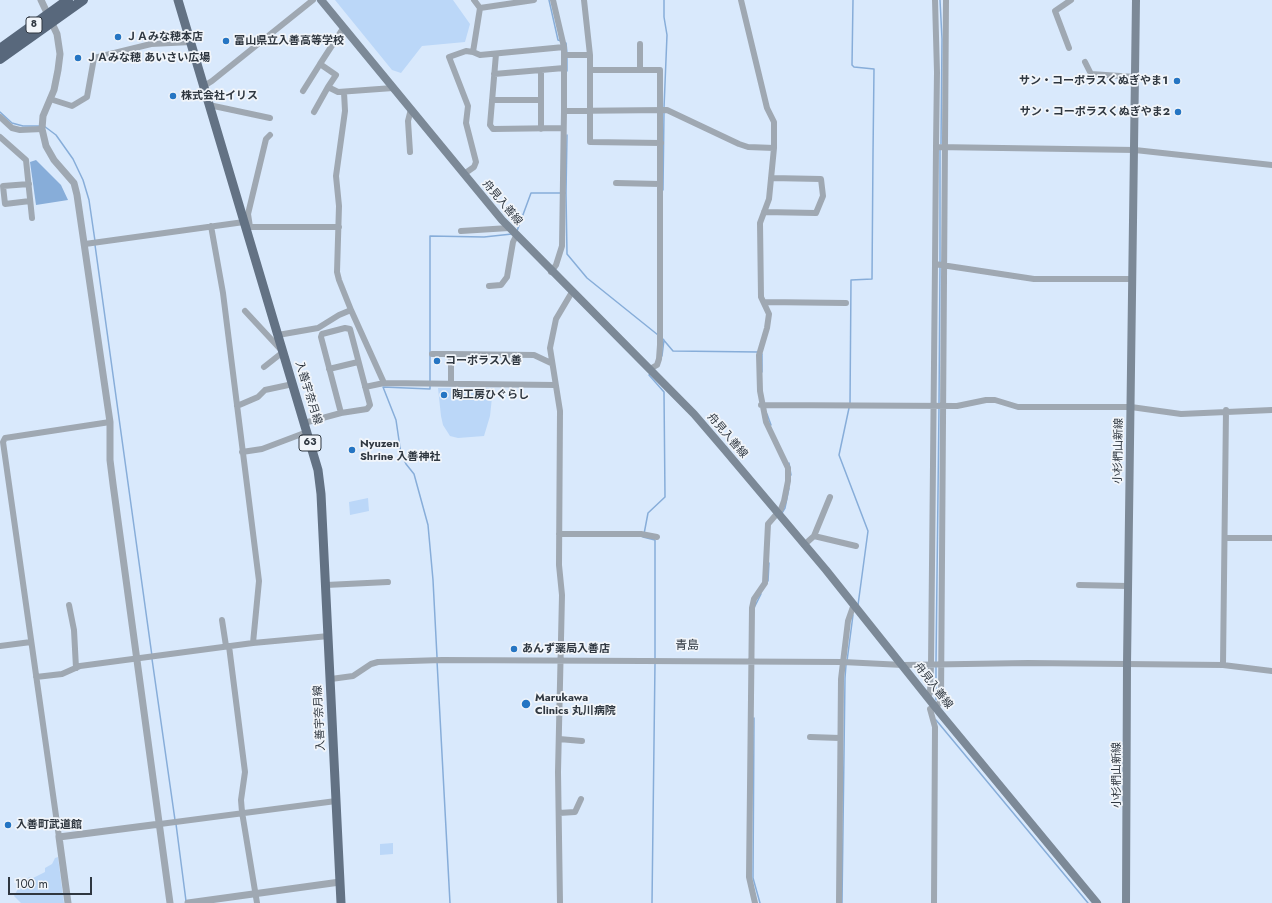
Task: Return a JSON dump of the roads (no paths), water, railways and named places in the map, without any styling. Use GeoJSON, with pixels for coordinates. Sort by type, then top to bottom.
{"type":"FeatureCollection","features":[{"type":"Feature","properties":{"kind":"highway","name":"8"},"geometry":{"type":"LineString","coordinates":[[49,19],[68,0]]}},
{"type":"Feature","properties":{"kind":"highway","name":"8"},"geometry":{"type":"LineString","coordinates":[[0,56],[49,19],[83,0]]}},
{"type":"Feature","properties":{"kind":"main road","name":"入善宇奈月線"},"geometry":{"type":"LineString","coordinates":[[178,0],[247,225],[318,470],[322,494],[341,903]]}},
{"type":"Feature","properties":{"kind":"main road","name":"舟見入善線"},"geometry":{"type":"LineString","coordinates":[[321,0],[516,236],[694,414],[854,604],[936,708],[1097,903]]}},
{"type":"Feature","properties":{"kind":"main road","name":"小杉椚山新線"},"geometry":{"type":"LineString","coordinates":[[1126,903],[1127,664],[1136,0]]}},
{"type":"Feature","properties":{"kind":"street"},"geometry":{"type":"LineString","coordinates":[[41,0],[59,43],[60,54],[58,70],[44,116],[42,129],[46,146],[54,160],[74,183],[85,244],[110,422],[110,460],[113,484],[170,903]]}},
{"type":"Feature","properties":{"kind":"street"},"geometry":{"type":"LineString","coordinates":[[204,86],[313,0]]}},
{"type":"Feature","properties":{"kind":"street"},"geometry":{"type":"LineString","coordinates":[[474,0],[480,8],[474,52]]}},
{"type":"Feature","properties":{"kind":"street"},"geometry":{"type":"LineString","coordinates":[[480,8],[510,2],[534,0]]}},
{"type":"Feature","properties":{"kind":"street"},"geometry":{"type":"LineString","coordinates":[[551,272],[556,265],[562,246],[564,112],[564,47],[553,0]]}},
{"type":"Feature","properties":{"kind":"street"},"geometry":{"type":"LineString","coordinates":[[584,0],[590,56],[590,142],[661,143]]}},
{"type":"Feature","properties":{"kind":"street"},"geometry":{"type":"LineString","coordinates":[[741,0],[767,108],[774,122],[774,148],[769,199],[760,223],[761,297],[769,314],[767,328],[759,355],[761,405],[769,429],[788,468],[788,481],[784,501],[768,524],[765,583],[754,599],[752,608],[749,877],[755,903]]}},
{"type":"Feature","properties":{"kind":"street"},"geometry":{"type":"LineString","coordinates":[[934,903],[935,727],[930,709],[936,708],[941,700],[936,665],[934,406],[937,72],[935,0]]}},
{"type":"Feature","properties":{"kind":"street"},"geometry":{"type":"LineString","coordinates":[[928,697],[936,665],[944,406],[946,0]]}},
{"type":"Feature","properties":{"kind":"street"},"geometry":{"type":"LineString","coordinates":[[1069,48],[1055,11],[1071,0]]}},
{"type":"Feature","properties":{"kind":"street"},"geometry":{"type":"LineString","coordinates":[[303,91],[344,28]]}},
{"type":"Feature","properties":{"kind":"street"},"geometry":{"type":"LineString","coordinates":[[50,99],[72,106],[87,97],[94,58],[152,44],[191,42]]}},
{"type":"Feature","properties":{"kind":"street"},"geometry":{"type":"LineString","coordinates":[[640,44],[640,70]]}},
{"type":"Feature","properties":{"kind":"street"},"geometry":{"type":"LineString","coordinates":[[464,174],[474,167],[476,162],[466,123],[468,106],[449,57],[466,51],[474,52],[480,55],[564,47]]}},
{"type":"Feature","properties":{"kind":"street"},"geometry":{"type":"LineString","coordinates":[[496,54],[490,125],[493,129],[563,128]]}},
{"type":"Feature","properties":{"kind":"street"},"geometry":{"type":"LineString","coordinates":[[564,55],[590,56]]}},
{"type":"Feature","properties":{"kind":"street"},"geometry":{"type":"LineString","coordinates":[[1085,62],[1091,74],[1135,77]]}},
{"type":"Feature","properties":{"kind":"street"},"geometry":{"type":"LineString","coordinates":[[314,112],[336,75],[320,64]]}},
{"type":"Feature","properties":{"kind":"street"},"geometry":{"type":"LineString","coordinates":[[494,74],[564,68]]}},
{"type":"Feature","properties":{"kind":"street"},"geometry":{"type":"LineString","coordinates":[[541,70],[541,129]]}},
{"type":"Feature","properties":{"kind":"street"},"geometry":{"type":"LineString","coordinates":[[590,70],[660,70],[661,143],[659,359],[656,365],[650,369]]}},
{"type":"Feature","properties":{"kind":"street"},"geometry":{"type":"LineString","coordinates":[[328,87],[338,92],[393,88]]}},
{"type":"Feature","properties":{"kind":"street"},"geometry":{"type":"LineString","coordinates":[[344,92],[345,111],[336,176],[339,227],[337,253],[338,280],[384,383]]}},
{"type":"Feature","properties":{"kind":"street"},"geometry":{"type":"LineString","coordinates":[[492,100],[541,100]]}},
{"type":"Feature","properties":{"kind":"street"},"geometry":{"type":"LineString","coordinates":[[209,105],[270,118]]}},
{"type":"Feature","properties":{"kind":"street"},"geometry":{"type":"LineString","coordinates":[[410,109],[408,121],[410,152]]}},
{"type":"Feature","properties":{"kind":"street"},"geometry":{"type":"LineString","coordinates":[[564,112],[666,110],[739,144],[748,147],[774,148]]}},
{"type":"Feature","properties":{"kind":"street"},"geometry":{"type":"LineString","coordinates":[[0,117],[12,128],[20,130],[42,129]]}},
{"type":"Feature","properties":{"kind":"street"},"geometry":{"type":"LineString","coordinates":[[247,225],[248,214],[266,139],[270,134]]}},
{"type":"Feature","properties":{"kind":"street"},"geometry":{"type":"LineString","coordinates":[[0,137],[26,160],[32,218]]}},
{"type":"Feature","properties":{"kind":"street"},"geometry":{"type":"LineString","coordinates":[[936,147],[1135,150],[1272,165]]}},
{"type":"Feature","properties":{"kind":"street"},"geometry":{"type":"LineString","coordinates":[[764,212],[816,213],[823,196],[821,179],[771,178]]}},
{"type":"Feature","properties":{"kind":"street"},"geometry":{"type":"LineString","coordinates":[[616,183],[660,184]]}},
{"type":"Feature","properties":{"kind":"street"},"geometry":{"type":"LineString","coordinates":[[29,184],[3,186],[5,204],[30,201]]}},
{"type":"Feature","properties":{"kind":"street"},"geometry":{"type":"LineString","coordinates":[[85,244],[211,226],[247,225],[339,227]]}},
{"type":"Feature","properties":{"kind":"street"},"geometry":{"type":"LineString","coordinates":[[211,226],[223,293],[259,581],[253,643]]}},
{"type":"Feature","properties":{"kind":"street"},"geometry":{"type":"LineString","coordinates":[[461,231],[509,228]]}},
{"type":"Feature","properties":{"kind":"street"},"geometry":{"type":"LineString","coordinates":[[488,286],[501,284],[507,277],[513,242],[516,236]]}},
{"type":"Feature","properties":{"kind":"street"},"geometry":{"type":"LineString","coordinates":[[935,264],[944,264],[1034,279],[1133,279]]}},
{"type":"Feature","properties":{"kind":"street"},"geometry":{"type":"LineString","coordinates":[[560,903],[558,739],[562,595],[559,565],[560,411],[551,363],[550,348],[556,319],[572,292]]}},
{"type":"Feature","properties":{"kind":"street"},"geometry":{"type":"LineString","coordinates":[[764,302],[846,303]]}},
{"type":"Feature","properties":{"kind":"street"},"geometry":{"type":"LineString","coordinates":[[278,335],[318,328],[339,315],[351,310]]}},
{"type":"Feature","properties":{"kind":"street"},"geometry":{"type":"LineString","coordinates":[[245,311],[283,352],[264,367]]}},
{"type":"Feature","properties":{"kind":"street"},"geometry":{"type":"LineString","coordinates":[[242,452],[262,449],[306,428],[341,414],[367,409],[370,405],[350,329],[345,328],[322,334],[321,338],[341,414]]}},
{"type":"Feature","properties":{"kind":"street"},"geometry":{"type":"LineString","coordinates":[[432,354],[534,355],[551,363]]}},
{"type":"Feature","properties":{"kind":"street"},"geometry":{"type":"LineString","coordinates":[[451,354],[451,384]]}},
{"type":"Feature","properties":{"kind":"street"},"geometry":{"type":"LineString","coordinates":[[329,369],[358,362]]}},
{"type":"Feature","properties":{"kind":"street"},"geometry":{"type":"LineString","coordinates":[[365,387],[384,383],[555,385]]}},
{"type":"Feature","properties":{"kind":"street"},"geometry":{"type":"LineString","coordinates":[[237,406],[258,397],[265,390],[293,384]]}},
{"type":"Feature","properties":{"kind":"street"},"geometry":{"type":"LineString","coordinates":[[761,405],[957,406],[990,400],[1018,407],[1131,407],[1181,414],[1226,410],[1272,410]]}},
{"type":"Feature","properties":{"kind":"street"},"geometry":{"type":"LineString","coordinates":[[1223,665],[1226,410]]}},
{"type":"Feature","properties":{"kind":"street"},"geometry":{"type":"LineString","coordinates":[[68,903],[3,442],[5,438],[110,422]]}},
{"type":"Feature","properties":{"kind":"street"},"geometry":{"type":"LineString","coordinates":[[804,545],[814,536],[830,497]]}},
{"type":"Feature","properties":{"kind":"street"},"geometry":{"type":"LineString","coordinates":[[559,534],[641,534],[657,537]]}},
{"type":"Feature","properties":{"kind":"street"},"geometry":{"type":"LineString","coordinates":[[814,536],[856,546]]}},
{"type":"Feature","properties":{"kind":"street"},"geometry":{"type":"LineString","coordinates":[[1225,538],[1272,538]]}},
{"type":"Feature","properties":{"kind":"street"},"geometry":{"type":"LineString","coordinates":[[326,585],[388,582]]}},
{"type":"Feature","properties":{"kind":"street"},"geometry":{"type":"LineString","coordinates":[[1079,585],[1128,586]]}},
{"type":"Feature","properties":{"kind":"street"},"geometry":{"type":"LineString","coordinates":[[839,903],[840,679],[848,621],[854,604]]}},
{"type":"Feature","properties":{"kind":"street"},"geometry":{"type":"LineString","coordinates":[[68,605],[74,630],[76,668]]}},
{"type":"Feature","properties":{"kind":"street"},"geometry":{"type":"LineString","coordinates":[[222,620],[228,646],[245,772],[241,800],[242,812],[257,903]]}},
{"type":"Feature","properties":{"kind":"street"},"geometry":{"type":"LineString","coordinates":[[36,677],[62,674],[76,668],[137,658],[253,643],[328,636]]}},
{"type":"Feature","properties":{"kind":"street"},"geometry":{"type":"LineString","coordinates":[[0,646],[31,642]]}},
{"type":"Feature","properties":{"kind":"street"},"geometry":{"type":"LineString","coordinates":[[331,679],[353,676],[371,664],[378,662],[442,660],[843,662],[903,665],[1223,665],[1272,671]]}},
{"type":"Feature","properties":{"kind":"street"},"geometry":{"type":"LineString","coordinates":[[810,737],[840,738]]}},
{"type":"Feature","properties":{"kind":"street"},"geometry":{"type":"LineString","coordinates":[[558,739],[582,741]]}},
{"type":"Feature","properties":{"kind":"street"},"geometry":{"type":"LineString","coordinates":[[559,813],[575,812],[582,799]]}},
{"type":"Feature","properties":{"kind":"street"},"geometry":{"type":"LineString","coordinates":[[59,836],[336,801]]}},
{"type":"Feature","properties":{"kind":"street"},"geometry":{"type":"LineString","coordinates":[[188,903],[340,882]]}},
{"type":"Feature","properties":{"kind":"waterway"},"geometry":{"type":"LineString","coordinates":[[549,0],[558,40],[561,41]]}},
{"type":"Feature","properties":{"kind":"waterway"},"geometry":{"type":"LineString","coordinates":[[664,0],[664,17],[667,35],[664,108]]}},
{"type":"Feature","properties":{"kind":"waterway"},"geometry":{"type":"LineString","coordinates":[[850,404],[851,280],[872,279],[874,69],[854,67],[852,65],[853,0]]}},
{"type":"Feature","properties":{"kind":"waterway"},"geometry":{"type":"LineString","coordinates":[[940,0],[942,39],[941,144]]}},
{"type":"Feature","properties":{"kind":"waterway"},"geometry":{"type":"LineString","coordinates":[[566,43],[567,53]]}},
{"type":"Feature","properties":{"kind":"waterway"},"geometry":{"type":"LineString","coordinates":[[567,57],[567,71]]}},
{"type":"Feature","properties":{"kind":"waterway"},"geometry":{"type":"LineString","coordinates":[[0,112],[12,123],[23,126],[40,126]]}},
{"type":"Feature","properties":{"kind":"waterway"},"geometry":{"type":"LineString","coordinates":[[663,190],[664,112]]}},
{"type":"Feature","properties":{"kind":"waterway"},"geometry":{"type":"LineString","coordinates":[[44,126],[56,135],[73,159],[83,180],[89,200],[95,241]]}},
{"type":"Feature","properties":{"kind":"waterway"},"geometry":{"type":"LineString","coordinates":[[564,193],[566,193],[567,135]]}},
{"type":"Feature","properties":{"kind":"waterway"},"geometry":{"type":"LineString","coordinates":[[940,148],[940,262]]}},
{"type":"Feature","properties":{"kind":"waterway"},"geometry":{"type":"LineString","coordinates":[[517,231],[531,193],[560,193]]}},
{"type":"Feature","properties":{"kind":"waterway"},"geometry":{"type":"LineString","coordinates":[[566,193],[567,254],[587,278],[658,335]]}},
{"type":"Feature","properties":{"kind":"waterway"},"geometry":{"type":"LineString","coordinates":[[430,382],[430,236],[484,237],[512,234]]}},
{"type":"Feature","properties":{"kind":"waterway"},"geometry":{"type":"LineString","coordinates":[[95,245],[152,656]]}},
{"type":"Feature","properties":{"kind":"waterway"},"geometry":{"type":"LineString","coordinates":[[939,404],[940,266]]}},
{"type":"Feature","properties":{"kind":"waterway"},"geometry":{"type":"LineString","coordinates":[[662,338],[673,351],[758,352]]}},
{"type":"Feature","properties":{"kind":"waterway"},"geometry":{"type":"LineString","coordinates":[[662,356],[664,340]]}},
{"type":"Feature","properties":{"kind":"waterway"},"geometry":{"type":"LineString","coordinates":[[762,354],[762,372]]}},
{"type":"Feature","properties":{"kind":"waterway"},"geometry":{"type":"LineString","coordinates":[[644,534],[648,513],[665,497],[664,392],[649,375],[650,374]]}},
{"type":"Feature","properties":{"kind":"waterway"},"geometry":{"type":"LineString","coordinates":[[430,386],[430,389],[383,387],[396,420],[401,454],[406,464],[414,474],[428,525],[433,580],[437,657]]}},
{"type":"Feature","properties":{"kind":"waterway"},"geometry":{"type":"LineString","coordinates":[[849,408],[839,455],[868,531],[858,605]]}},
{"type":"Feature","properties":{"kind":"waterway"},"geometry":{"type":"LineString","coordinates":[[936,662],[939,408]]}},
{"type":"Feature","properties":{"kind":"waterway"},"geometry":{"type":"LineString","coordinates":[[767,414],[771,425]]}},
{"type":"Feature","properties":{"kind":"waterway"},"geometry":{"type":"LineString","coordinates":[[789,463],[791,475]]}},
{"type":"Feature","properties":{"kind":"waterway"},"geometry":{"type":"LineString","coordinates":[[782,513],[785,508],[789,488]]}},
{"type":"Feature","properties":{"kind":"waterway"},"geometry":{"type":"LineString","coordinates":[[643,537],[655,540],[655,659]]}},
{"type":"Feature","properties":{"kind":"waterway"},"geometry":{"type":"LineString","coordinates":[[768,581],[769,563]]}},
{"type":"Feature","properties":{"kind":"waterway"},"geometry":{"type":"LineString","coordinates":[[755,606],[761,594]]}},
{"type":"Feature","properties":{"kind":"waterway"},"geometry":{"type":"LineString","coordinates":[[847,661],[853,615]]}},
{"type":"Feature","properties":{"kind":"waterway"},"geometry":{"type":"LineString","coordinates":[[152,659],[175,820]]}},
{"type":"Feature","properties":{"kind":"waterway"},"geometry":{"type":"LineString","coordinates":[[437,661],[450,903]]}},
{"type":"Feature","properties":{"kind":"waterway"},"geometry":{"type":"LineString","coordinates":[[652,903],[655,663]]}},
{"type":"Feature","properties":{"kind":"waterway"},"geometry":{"type":"LineString","coordinates":[[842,903],[846,665]]}},
{"type":"Feature","properties":{"kind":"waterway"},"geometry":{"type":"LineString","coordinates":[[936,666],[936,700]]}},
{"type":"Feature","properties":{"kind":"waterway"},"geometry":{"type":"LineString","coordinates":[[754,718],[753,878],[760,903]]}},
{"type":"Feature","properties":{"kind":"waterway"},"geometry":{"type":"LineString","coordinates":[[936,720],[1088,903]]}},
{"type":"Feature","properties":{"kind":"waterway"},"geometry":{"type":"LineString","coordinates":[[176,824],[186,901]]}},
{"type":"Feature","properties":{"kind":"place","name":"ＪＡみな穂本店"},"geometry":{"type":"Point","coordinates":[118,37]}},
{"type":"Feature","properties":{"kind":"place","name":"富山県立入善高等学校"},"geometry":{"type":"Point","coordinates":[226,41]}},
{"type":"Feature","properties":{"kind":"place","name":"ＪＡみな穂 あいさい広場"},"geometry":{"type":"Point","coordinates":[78,58]}},
{"type":"Feature","properties":{"kind":"place","name":"サン・コーポラスくぬぎやま１"},"geometry":{"type":"Point","coordinates":[1177,81]}},
{"type":"Feature","properties":{"kind":"place","name":"株式会社イリス"},"geometry":{"type":"Point","coordinates":[173,96]}},
{"type":"Feature","properties":{"kind":"place","name":"サン・コーポラスくぬぎやま2"},"geometry":{"type":"Point","coordinates":[1178,112]}},
{"type":"Feature","properties":{"kind":"place","name":"コーポラス入善"},"geometry":{"type":"Point","coordinates":[437,361]}},
{"type":"Feature","properties":{"kind":"place","name":"陶工房ひぐらし"},"geometry":{"type":"Point","coordinates":[444,395]}},
{"type":"Feature","properties":{"kind":"place","name":"Nyuzen Shrine 入善神社"},"geometry":{"type":"Point","coordinates":[352,450]}},
{"type":"Feature","properties":{"kind":"place","name":"あんず薬局入善店"},"geometry":{"type":"Point","coordinates":[514,649]}},
{"type":"Feature","properties":{"kind":"place","name":"Marukawa Clinics 丸川病院"},"geometry":{"type":"Point","coordinates":[526,704]}},
{"type":"Feature","properties":{"kind":"place","name":"入善町武道館"},"geometry":{"type":"Point","coordinates":[8,825]}},
{"type":"Feature","properties":{"kind":"district","name":"青島"},"geometry":{"type":"Point","coordinates":[687,646]}}]}
